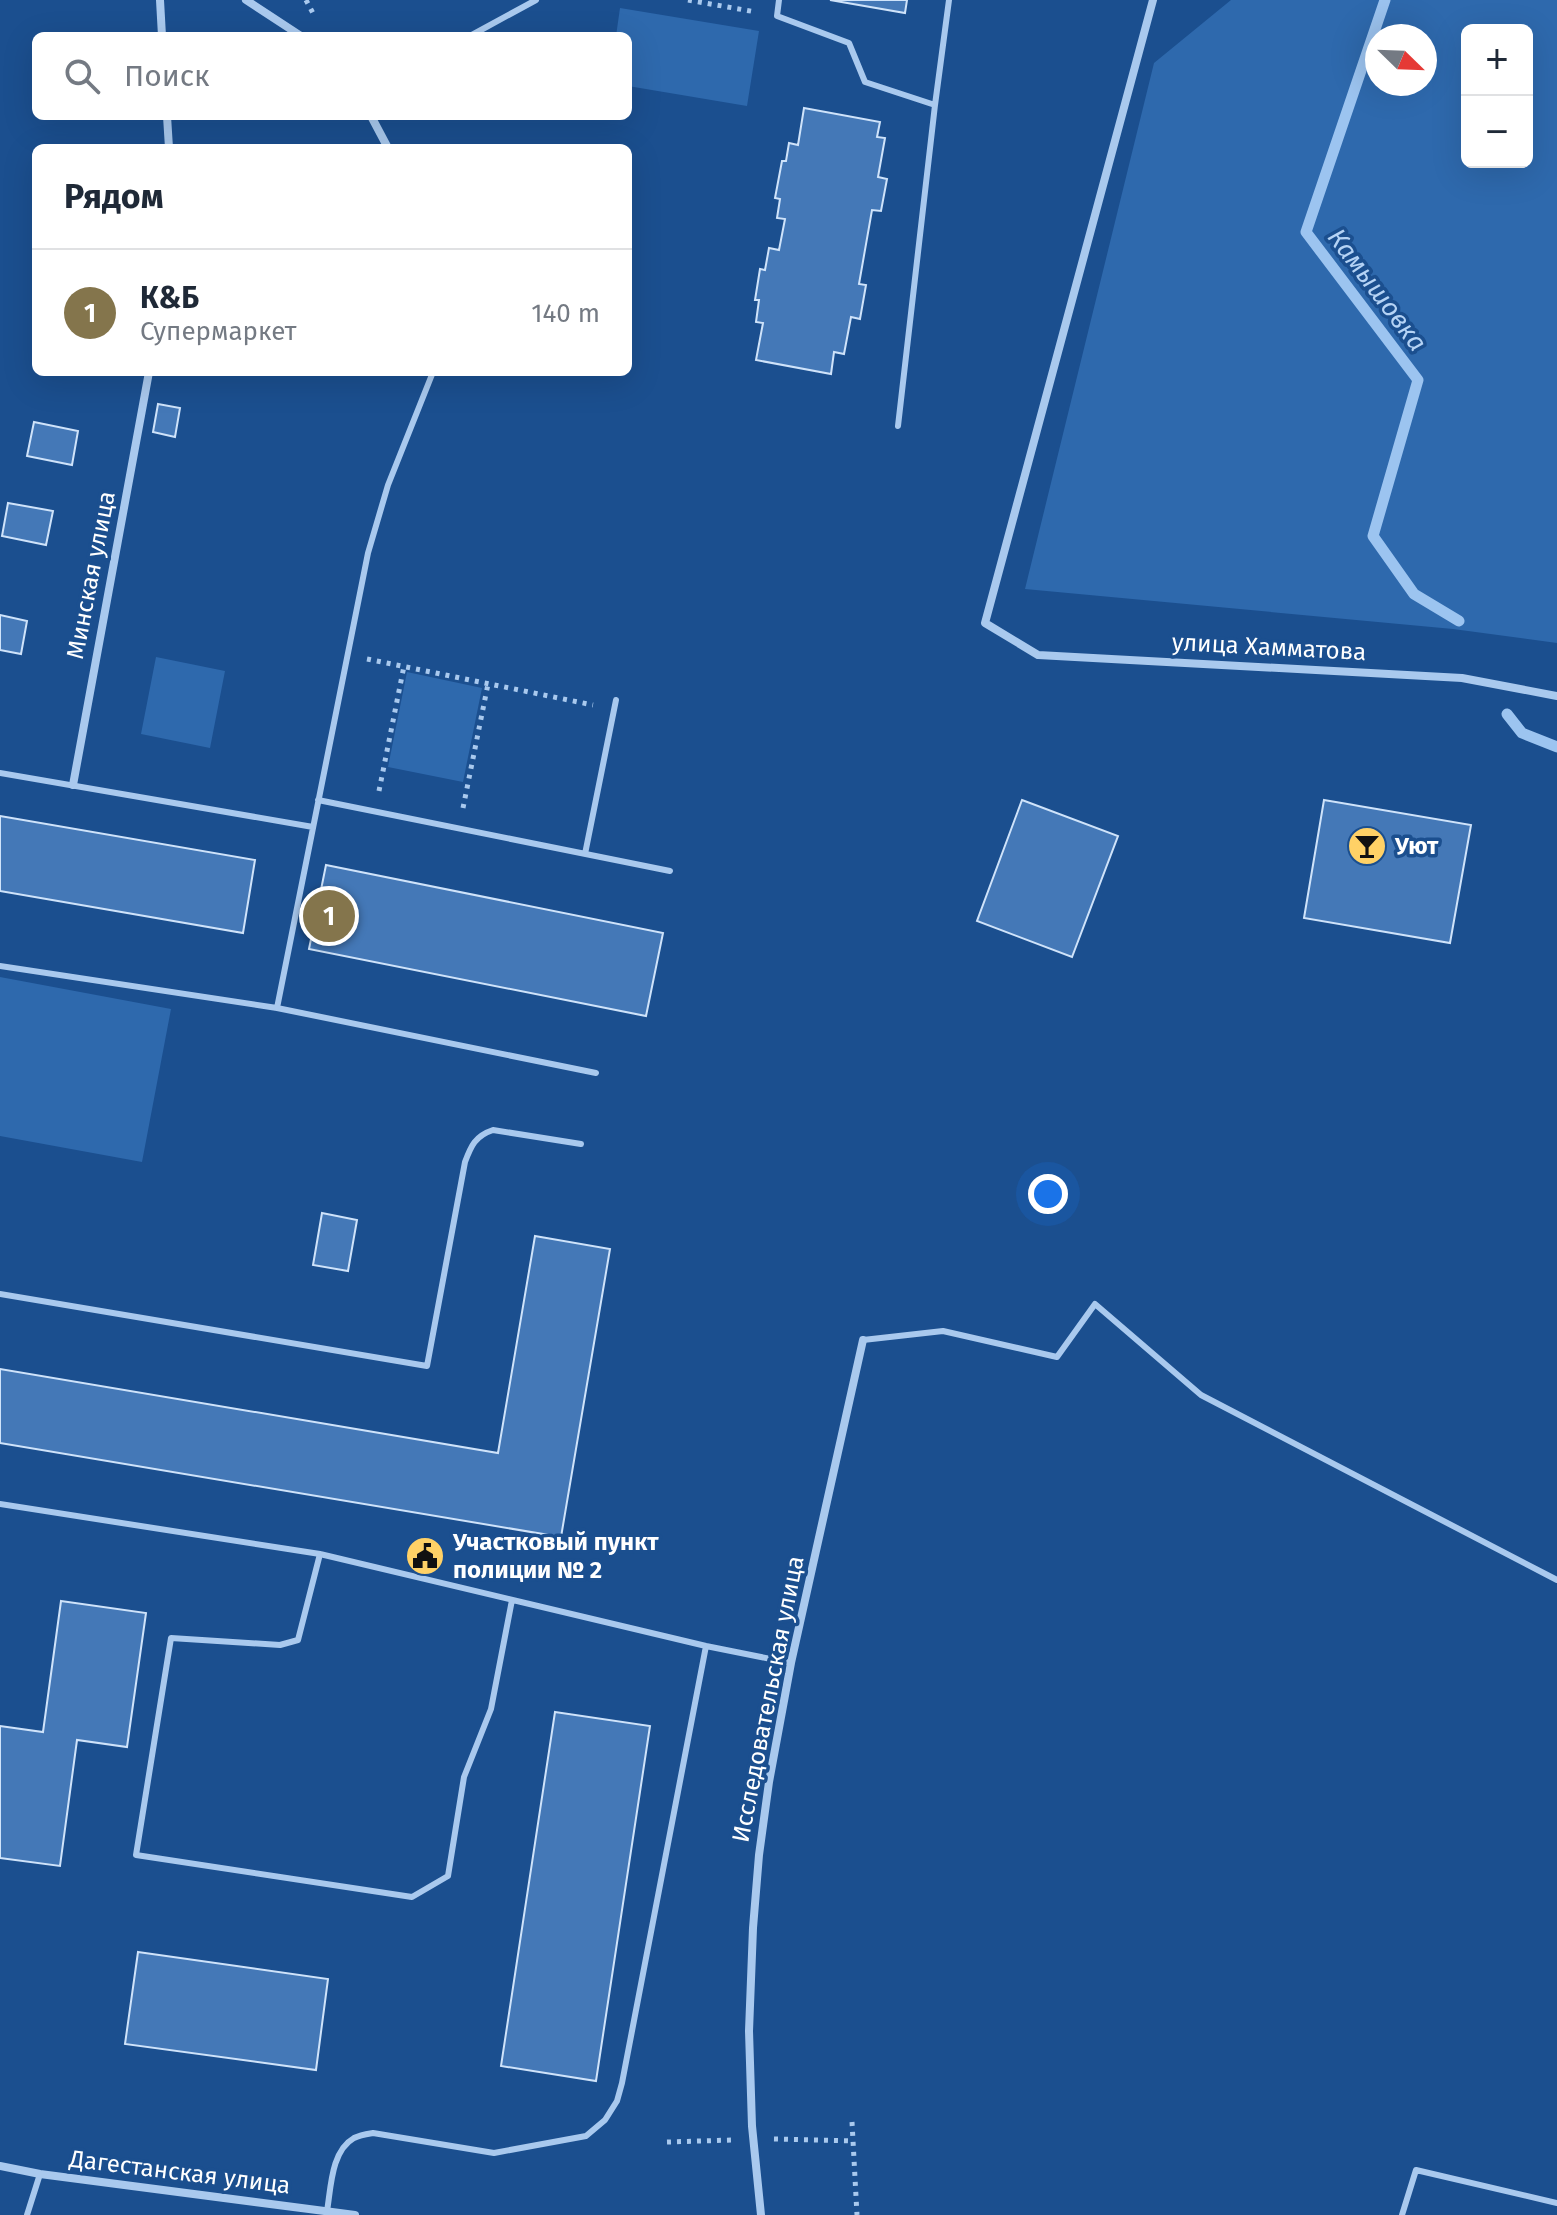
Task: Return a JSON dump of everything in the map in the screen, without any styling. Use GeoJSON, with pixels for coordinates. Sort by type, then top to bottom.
{"type":"FeatureCollection","features":[{"type":"Feature","properties":{"kind":"street"},"geometry":{"type":"LineString","coordinates":[[160,0],[162,32]]}},
{"type":"Feature","properties":{"kind":"street"},"geometry":{"type":"LineString","coordinates":[[246,0],[295,32]]}},
{"type":"Feature","properties":{"kind":"street","name":"улица Хамматова"},"geometry":{"type":"LineString","coordinates":[[1153,0],[985,623],[1038,655],[1462,678],[1557,696]]}},
{"type":"Feature","properties":{"kind":"street"},"geometry":{"type":"LineString","coordinates":[[167,120],[169,144]]}},
{"type":"Feature","properties":{"kind":"street"},"geometry":{"type":"LineString","coordinates":[[373,120],[386,144]]}},
{"type":"Feature","properties":{"kind":"street","name":"Минская улица"},"geometry":{"type":"LineString","coordinates":[[73,785],[148,376]]}},
{"type":"Feature","properties":{"kind":"street","name":"Исследовательская улица"},"geometry":{"type":"LineString","coordinates":[[761,2215],[752,2126],[749,2031],[759,1855],[791,1663],[863,1340]]}},
{"type":"Feature","properties":{"kind":"street","name":"Дагестанская улица"},"geometry":{"type":"LineString","coordinates":[[0,2166],[40,2174],[355,2215]]}},
{"type":"Feature","properties":{"kind":"lane"},"geometry":{"type":"LineString","coordinates":[[477,32],[536,0]]}},
{"type":"Feature","properties":{"kind":"lane"},"geometry":{"type":"LineString","coordinates":[[779,0],[777,16],[849,43],[865,82],[935,105]]}},
{"type":"Feature","properties":{"kind":"lane"},"geometry":{"type":"LineString","coordinates":[[898,426],[949,0]]}},
{"type":"Feature","properties":{"kind":"lane"},"geometry":{"type":"LineString","coordinates":[[277,1008],[368,553],[400,453],[431,376]]}},
{"type":"Feature","properties":{"kind":"lane"},"geometry":{"type":"LineString","coordinates":[[585,854],[616,700]]}},
{"type":"Feature","properties":{"kind":"lane"},"geometry":{"type":"LineString","coordinates":[[0,773],[313,827]]}},
{"type":"Feature","properties":{"kind":"lane"},"geometry":{"type":"LineString","coordinates":[[318,800],[670,871]]}},
{"type":"Feature","properties":{"kind":"lane"},"geometry":{"type":"LineString","coordinates":[[0,966],[277,1008],[596,1073]]}},
{"type":"Feature","properties":{"kind":"lane"},"geometry":{"type":"LineString","coordinates":[[0,1294],[427,1366],[465,1162],[473,1142],[493,1130],[581,1144]]}},
{"type":"Feature","properties":{"kind":"lane"},"geometry":{"type":"LineString","coordinates":[[863,1340],[943,1331],[1057,1357],[1095,1304],[1201,1395],[1557,1580]]}},
{"type":"Feature","properties":{"kind":"lane"},"geometry":{"type":"LineString","coordinates":[[0,1504],[320,1554],[706,1646],[791,1663]]}},
{"type":"Feature","properties":{"kind":"lane"},"geometry":{"type":"LineString","coordinates":[[320,1554],[298,1640],[280,1645],[171,1638],[136,1855],[412,1897],[448,1876],[464,1777],[491,1709],[512,1600]]}},
{"type":"Feature","properties":{"kind":"lane"},"geometry":{"type":"LineString","coordinates":[[327,2211],[335,2165],[341,2150],[357,2136],[373,2133],[494,2153],[586,2136],[605,2120],[617,2101],[622,2083],[706,1646]]}},
{"type":"Feature","properties":{"kind":"lane"},"geometry":{"type":"LineString","coordinates":[[1402,2215],[1416,2170],[1557,2203]]}},
{"type":"Feature","properties":{"kind":"lane"},"geometry":{"type":"LineString","coordinates":[[27,2215],[40,2174]]}},
{"type":"Feature","properties":{"kind":"path"},"geometry":{"type":"LineString","coordinates":[[688,0],[777,16]]}},
{"type":"Feature","properties":{"kind":"path"},"geometry":{"type":"LineString","coordinates":[[348,656],[613,709]]}},
{"type":"Feature","properties":{"kind":"path"},"geometry":{"type":"LineString","coordinates":[[375,811],[404,666]]}},
{"type":"Feature","properties":{"kind":"path"},"geometry":{"type":"LineString","coordinates":[[459,828],[488,684]]}},
{"type":"Feature","properties":{"kind":"path"},"geometry":{"type":"LineString","coordinates":[[852,2122],[857,2215]]}},
{"type":"Feature","properties":{"kind":"shaded area"},"geometry":{"type":"Polygon","coordinates":[[[1231,0],[1557,0],[1557,643],[1453,629],[1025,589],[1154,63],[1231,0]]]}},
{"type":"Feature","properties":{"kind":"shaded area"},"geometry":{"type":"Polygon","coordinates":[[[620,8],[759,31],[747,106],[632,87],[632,32],[617,32],[620,8]]]}},
{"type":"Feature","properties":{"kind":"shaded area"},"geometry":{"type":"Polygon","coordinates":[[[156,657],[225,671],[210,748],[141,734],[156,657]]]}},
{"type":"Feature","properties":{"kind":"shaded area"},"geometry":{"type":"Polygon","coordinates":[[[407,672],[482,688],[463,782],[388,767],[407,672]]]}},
{"type":"Feature","properties":{"kind":"shaded area"},"geometry":{"type":"Polygon","coordinates":[[[0,977],[171,1009],[142,1162],[0,1136],[0,977]]]}},
{"type":"Feature","properties":{"kind":"building"},"geometry":{"type":"Polygon","coordinates":[[[830,0],[907,0],[905,13],[830,0]]]}},
{"type":"Feature","properties":{"kind":"building"},"geometry":{"type":"Polygon","coordinates":[[[804,108],[880,122],[877,137],[885,138],[878,177],[887,179],[881,211],[872,210],[859,284],[866,285],[860,319],[851,317],[844,354],[834,352],[831,374],[756,360],[763,323],[756,322],[759,300],[755,300],[760,269],[765,270],[769,248],[779,250],[785,219],[777,218],[780,199],[775,198],[789,143],[798,145],[804,108]]]}},
{"type":"Feature","properties":{"kind":"building"},"geometry":{"type":"Polygon","coordinates":[[[158,404],[180,408],[175,437],[153,432],[158,404]]]}},
{"type":"Feature","properties":{"kind":"building"},"geometry":{"type":"Polygon","coordinates":[[[34,422],[78,431],[72,465],[27,456],[34,422]]]}},
{"type":"Feature","properties":{"kind":"building"},"geometry":{"type":"Polygon","coordinates":[[[8,503],[53,511],[46,545],[2,536],[8,503]]]}},
{"type":"Feature","properties":{"kind":"building"},"geometry":{"type":"Polygon","coordinates":[[[0,615],[27,621],[21,654],[0,650],[0,615]]]}},
{"type":"Feature","properties":{"kind":"building"},"geometry":{"type":"Polygon","coordinates":[[[1022,800],[1118,836],[1072,957],[977,921],[1022,800]]]}},
{"type":"Feature","properties":{"kind":"building"},"geometry":{"type":"Polygon","coordinates":[[[1324,800],[1471,825],[1450,943],[1304,918],[1324,800]]]}},
{"type":"Feature","properties":{"kind":"building"},"geometry":{"type":"Polygon","coordinates":[[[0,816],[255,860],[243,933],[0,891],[0,816]]]}},
{"type":"Feature","properties":{"kind":"building"},"geometry":{"type":"Polygon","coordinates":[[[326,865],[663,933],[646,1016],[309,949],[326,865]]]}},
{"type":"Feature","properties":{"kind":"building"},"geometry":{"type":"Polygon","coordinates":[[[322,1213],[357,1220],[348,1271],[313,1265],[322,1213]]]}},
{"type":"Feature","properties":{"kind":"building"},"geometry":{"type":"Polygon","coordinates":[[[535,1236],[610,1249],[561,1537],[0,1443],[0,1369],[498,1453],[535,1236]]]}},
{"type":"Feature","properties":{"kind":"building"},"geometry":{"type":"Polygon","coordinates":[[[61,1601],[146,1613],[127,1747],[77,1740],[60,1866],[0,1858],[0,1726],[43,1732],[61,1601]]]}},
{"type":"Feature","properties":{"kind":"building"},"geometry":{"type":"Polygon","coordinates":[[[555,1712],[650,1726],[596,2081],[501,2066],[555,1712]]]}},
{"type":"Feature","properties":{"kind":"building"},"geometry":{"type":"Polygon","coordinates":[[[138,1952],[328,1979],[316,2070],[125,2044],[138,1952]]]}},
{"type":"Feature","properties":{"kind":"waterway","name":"Камышовка"},"geometry":{"type":"LineString","coordinates":[[1385,0],[1306,232],[1418,380],[1373,536],[1414,594],[1459,621]]}},
{"type":"Feature","properties":{"kind":"waterway","name":"Камышовка"},"geometry":{"type":"LineString","coordinates":[[1507,714],[1522,733],[1557,747]]}},
{"type":"Feature","properties":{"kind":"place","name":"Уют"},"geometry":{"type":"Point","coordinates":[1367,846]}},
{"type":"Feature","properties":{"kind":"place","name":"К&Б"},"geometry":{"type":"Point","coordinates":[329,916]}},
{"type":"Feature","properties":{"kind":"place","name":"Участковый пункт полиции № 2"},"geometry":{"type":"Point","coordinates":[425,1556]}}]}
